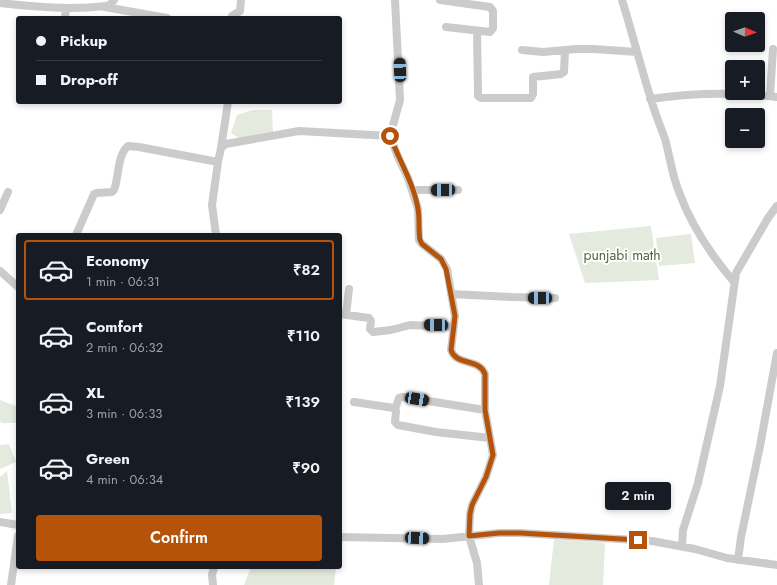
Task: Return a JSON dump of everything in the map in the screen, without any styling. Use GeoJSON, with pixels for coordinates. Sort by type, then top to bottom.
{"type":"FeatureCollection","features":[{"type":"Feature","properties":{"kind":"street"},"geometry":{"type":"LineString","coordinates":[[104,7],[114,0]]}},
{"type":"Feature","properties":{"kind":"street"},"geometry":{"type":"LineString","coordinates":[[233,16],[239,12],[241,0]]}},
{"type":"Feature","properties":{"kind":"street"},"geometry":{"type":"LineString","coordinates":[[395,0],[400,100],[390,136],[412,190],[418,209],[420,240],[422,244],[445,264],[455,316],[451,350],[452,355],[456,358],[479,366],[483,369],[485,374],[485,410],[492,449],[492,461],[472,505],[469,536],[477,563],[478,585]]}},
{"type":"Feature","properties":{"kind":"street"},"geometry":{"type":"LineString","coordinates":[[440,0],[490,4],[493,11],[492,31],[488,32],[446,27]]}},
{"type":"Feature","properties":{"kind":"street"},"geometry":{"type":"LineString","coordinates":[[622,0],[650,98],[665,140],[669,162],[679,192],[688,214],[701,237],[721,267],[734,282]]}},
{"type":"Feature","properties":{"kind":"street"},"geometry":{"type":"LineString","coordinates":[[0,3],[66,9],[104,7],[156,16]]}},
{"type":"Feature","properties":{"kind":"street"},"geometry":{"type":"LineString","coordinates":[[65,16],[66,9]]}},
{"type":"Feature","properties":{"kind":"street"},"geometry":{"type":"LineString","coordinates":[[477,31],[478,96],[481,98],[531,98],[533,94],[533,77],[561,74],[564,72],[565,50]]}},
{"type":"Feature","properties":{"kind":"street"},"geometry":{"type":"LineString","coordinates":[[522,50],[543,52],[594,49],[637,52]]}},
{"type":"Feature","properties":{"kind":"street"},"geometry":{"type":"LineString","coordinates":[[650,98],[693,94],[773,96],[773,50]]}},
{"type":"Feature","properties":{"kind":"street"},"geometry":{"type":"LineString","coordinates":[[216,233],[212,205],[228,104]]}},
{"type":"Feature","properties":{"kind":"street"},"geometry":{"type":"LineString","coordinates":[[221,148],[226,144],[299,131],[390,136]]}},
{"type":"Feature","properties":{"kind":"street"},"geometry":{"type":"LineString","coordinates":[[77,233],[94,194],[112,192],[114,190],[121,157],[123,151],[128,146],[218,162]]}},
{"type":"Feature","properties":{"kind":"street"},"geometry":{"type":"LineString","coordinates":[[412,190],[458,190]]}},
{"type":"Feature","properties":{"kind":"street"},"geometry":{"type":"LineString","coordinates":[[0,210],[8,192]]}},
{"type":"Feature","properties":{"kind":"street"},"geometry":{"type":"LineString","coordinates":[[682,546],[683,530],[698,483],[718,393],[737,269],[777,206]]}},
{"type":"Feature","properties":{"kind":"street"},"geometry":{"type":"LineString","coordinates":[[0,271],[16,285]]}},
{"type":"Feature","properties":{"kind":"street"},"geometry":{"type":"LineString","coordinates":[[349,289],[343,315],[371,319],[370,330],[373,332],[391,330],[410,325],[454,327]]}},
{"type":"Feature","properties":{"kind":"street"},"geometry":{"type":"LineString","coordinates":[[451,294],[555,298]]}},
{"type":"Feature","properties":{"kind":"street"},"geometry":{"type":"LineString","coordinates":[[738,560],[741,537],[777,353]]}},
{"type":"Feature","properties":{"kind":"street"},"geometry":{"type":"LineString","coordinates":[[485,410],[403,397],[399,398],[395,422],[429,431],[490,438]]}},
{"type":"Feature","properties":{"kind":"street"},"geometry":{"type":"LineString","coordinates":[[354,402],[396,409]]}},
{"type":"Feature","properties":{"kind":"street"},"geometry":{"type":"LineString","coordinates":[[0,522],[16,525]]}},
{"type":"Feature","properties":{"kind":"street"},"geometry":{"type":"LineString","coordinates":[[342,537],[443,540],[499,533],[520,533],[652,541],[696,549],[727,558],[777,565]]}},
{"type":"Feature","properties":{"kind":"street"},"geometry":{"type":"LineString","coordinates":[[11,585],[16,550]]}},
{"type":"Feature","properties":{"kind":"street"},"geometry":{"type":"LineString","coordinates":[[213,585],[212,575],[214,569]]}},
{"type":"Feature","properties":{"kind":"green space"},"geometry":{"type":"Polygon","coordinates":[[[253,110],[272,110],[273,133],[240,139],[231,133],[237,115],[253,110]]]}},
{"type":"Feature","properties":{"kind":"green space","name":"punjabi math"},"geometry":{"type":"Polygon","coordinates":[[[651,226],[659,280],[585,283],[569,234],[651,226]]]}},
{"type":"Feature","properties":{"kind":"green space"},"geometry":{"type":"Polygon","coordinates":[[[691,234],[695,263],[659,266],[656,238],[691,234]]]}},
{"type":"Feature","properties":{"kind":"green space"},"geometry":{"type":"Polygon","coordinates":[[[0,400],[16,406],[16,423],[2,423],[0,421],[0,400]]]}},
{"type":"Feature","properties":{"kind":"green space"},"geometry":{"type":"Polygon","coordinates":[[[9,444],[16,462],[0,469],[0,445],[9,444]]]}},
{"type":"Feature","properties":{"kind":"green space"},"geometry":{"type":"Polygon","coordinates":[[[7,471],[12,513],[0,514],[0,477],[7,471]]]}},
{"type":"Feature","properties":{"kind":"green space"},"geometry":{"type":"Polygon","coordinates":[[[554,539],[605,543],[603,585],[549,585],[554,539]]]}},
{"type":"Feature","properties":{"kind":"green space"},"geometry":{"type":"Polygon","coordinates":[[[250,569],[336,569],[334,585],[244,585],[250,569]]]}},
{"type":"Feature","properties":{"kind":"route"},"geometry":{"type":"LineString","coordinates":[[390,136],[408,178],[418,209],[420,240],[422,244],[445,264],[455,316],[451,350],[452,355],[456,358],[479,366],[483,369],[485,374],[485,410],[493,455],[486,477],[472,505],[469,536],[499,533],[520,533],[638,540]]}}]}
